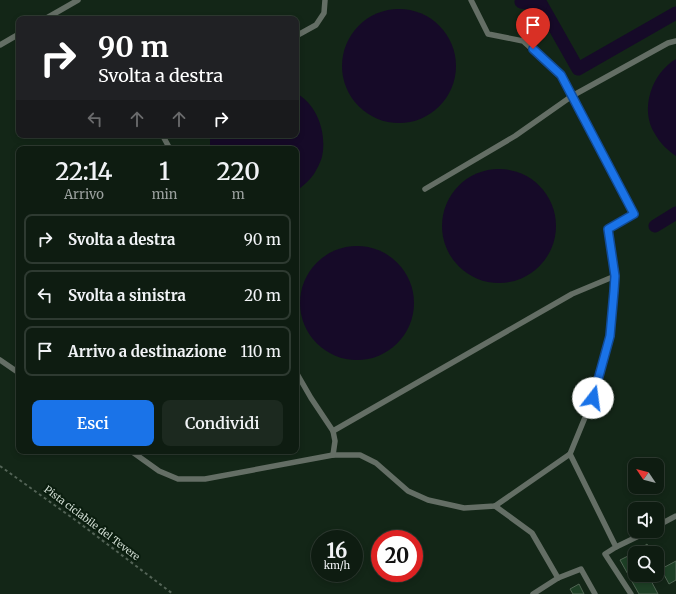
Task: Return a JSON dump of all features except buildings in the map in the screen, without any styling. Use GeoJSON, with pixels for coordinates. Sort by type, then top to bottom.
{"type":"FeatureCollection","features":[{"type":"Feature","properties":{"kind":"lane"},"geometry":{"type":"LineString","coordinates":[[50,16],[78,0]]}},
{"type":"Feature","properties":{"kind":"lane"},"geometry":{"type":"LineString","coordinates":[[299,34],[316,25],[324,13],[325,0]]}},
{"type":"Feature","properties":{"kind":"lane"},"geometry":{"type":"LineString","coordinates":[[136,454],[160,470],[178,479],[205,479],[333,455],[360,455],[376,463],[408,491],[428,500],[464,508],[495,506],[570,454],[593,398],[610,336],[615,276],[608,229],[634,214],[561,75],[523,41],[488,34],[471,0]]}},
{"type":"Feature","properties":{"kind":"lane"},"geometry":{"type":"LineString","coordinates":[[0,45],[16,36]]}},
{"type":"Feature","properties":{"kind":"lane"},"geometry":{"type":"LineString","coordinates":[[425,189],[515,136],[572,96],[668,43],[676,41]]}},
{"type":"Feature","properties":{"kind":"lane"},"geometry":{"type":"LineString","coordinates":[[333,431],[572,294],[615,276]]}},
{"type":"Feature","properties":{"kind":"lane"},"geometry":{"type":"LineString","coordinates":[[0,360],[16,371]]}},
{"type":"Feature","properties":{"kind":"lane"},"geometry":{"type":"LineString","coordinates":[[299,377],[333,431],[335,441],[333,455]]}},
{"type":"Feature","properties":{"kind":"lane"},"geometry":{"type":"LineString","coordinates":[[570,454],[616,546]]}},
{"type":"Feature","properties":{"kind":"lane"},"geometry":{"type":"LineString","coordinates":[[495,506],[532,533],[558,578]]}},
{"type":"Feature","properties":{"kind":"lane"},"geometry":{"type":"LineString","coordinates":[[664,522],[676,516]]}},
{"type":"Feature","properties":{"kind":"lane"},"geometry":{"type":"LineString","coordinates":[[631,594],[605,554],[616,546],[634,538]]}},
{"type":"Feature","properties":{"kind":"lane"},"geometry":{"type":"LineString","coordinates":[[533,594],[558,578],[581,569],[595,594]]}},
{"type":"Feature","properties":{"kind":"path","name":"Pista ciclabile del Tevere"},"geometry":{"type":"LineString","coordinates":[[0,466],[78,522],[173,594]]}},
{"type":"Feature","properties":{"kind":"shaded area"},"geometry":{"type":"Polygon","coordinates":[[[399,9],[410,10],[421,14],[431,19],[439,26],[446,34],[451,44],[455,55],[455,77],[451,88],[446,98],[439,106],[431,113],[421,118],[410,122],[399,123],[388,122],[377,118],[367,113],[359,106],[352,98],[347,88],[343,77],[342,66],[343,55],[347,44],[352,34],[359,26],[367,19],[377,14],[388,10],[399,9]]]}},
{"type":"Feature","properties":{"kind":"shaded area"},"geometry":{"type":"Polygon","coordinates":[[[676,59],[676,156],[664,146],[650,124],[648,103],[650,92],[660,73],[676,59]]]}},
{"type":"Feature","properties":{"kind":"shaded area"},"geometry":{"type":"Polygon","coordinates":[[[299,95],[304,98],[315,112],[322,130],[323,139],[322,157],[318,166],[314,174],[299,189],[299,146],[210,146],[210,138],[299,138],[299,95]]]}},
{"type":"Feature","properties":{"kind":"shaded area"},"geometry":{"type":"Polygon","coordinates":[[[499,169],[510,170],[521,174],[531,179],[539,186],[546,194],[551,204],[555,215],[555,237],[551,248],[546,258],[539,266],[531,273],[521,278],[510,282],[499,283],[488,282],[477,278],[467,273],[459,266],[452,258],[447,248],[443,237],[442,226],[443,215],[447,204],[452,194],[459,186],[467,179],[477,174],[488,170],[499,169]]]}},
{"type":"Feature","properties":{"kind":"shaded area"},"geometry":{"type":"Polygon","coordinates":[[[357,246],[368,247],[379,251],[389,256],[397,263],[404,271],[409,281],[413,292],[413,314],[409,325],[404,335],[397,343],[389,350],[379,355],[368,359],[357,360],[346,359],[335,355],[325,350],[317,343],[310,335],[305,325],[301,314],[300,303],[301,292],[305,281],[310,271],[317,263],[325,256],[335,251],[346,247],[357,246]]]}},
{"type":"Feature","properties":{"kind":"waterway"},"geometry":{"type":"LineString","coordinates":[[539,0],[578,69],[676,13]]}},
{"type":"Feature","properties":{"kind":"waterway"},"geometry":{"type":"LineString","coordinates":[[521,2],[541,5]]}},
{"type":"Feature","properties":{"kind":"waterway"},"geometry":{"type":"LineString","coordinates":[[655,226],[676,213]]}},
{"type":"Feature","properties":{"kind":"route"},"geometry":{"type":"LineString","coordinates":[[533,49],[561,75],[634,214],[608,229],[615,276],[614,291],[610,336],[593,398]]}}]}
